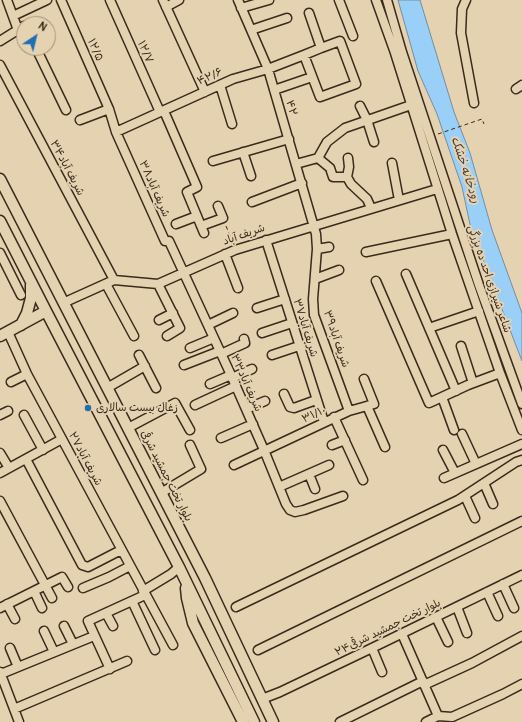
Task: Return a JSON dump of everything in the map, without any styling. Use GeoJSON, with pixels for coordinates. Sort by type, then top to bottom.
{"type":"FeatureCollection","features":[{"type":"Feature","properties":{"kind":"main road","name":"بلوار تخت جمشید شرقی"},"geometry":{"type":"LineString","coordinates":[[0,179],[205,578],[273,722]]}},
{"type":"Feature","properties":{"kind":"main road"},"geometry":{"type":"LineString","coordinates":[[0,221],[186,580],[254,722]]}},
{"type":"Feature","properties":{"kind":"main road"},"geometry":{"type":"LineString","coordinates":[[22,325],[31,298],[30,281]]}},
{"type":"Feature","properties":{"kind":"main road"},"geometry":{"type":"LineString","coordinates":[[4,334],[46,312]]}},
{"type":"Feature","properties":{"kind":"main road"},"geometry":{"type":"LineString","coordinates":[[114,442],[129,431]]}},
{"type":"Feature","properties":{"kind":"main road"},"geometry":{"type":"LineString","coordinates":[[186,580],[187,598],[193,623],[243,722]]}},
{"type":"Feature","properties":{"kind":"street"},"geometry":{"type":"LineString","coordinates":[[7,0],[16,15],[32,3],[47,0]]}},
{"type":"Feature","properties":{"kind":"street","name":"۱۲/۵"},"geometry":{"type":"LineString","coordinates":[[61,0],[109,109]]}},
{"type":"Feature","properties":{"kind":"street","name":"۱۲/۷"},"geometry":{"type":"LineString","coordinates":[[110,0],[197,187],[187,192],[197,216]]}},
{"type":"Feature","properties":{"kind":"street"},"geometry":{"type":"LineString","coordinates":[[179,0],[165,3],[205,92]]}},
{"type":"Feature","properties":{"kind":"street","name":"۴۲"},"geometry":{"type":"LineString","coordinates":[[238,0],[268,69],[314,226]]}},
{"type":"Feature","properties":{"kind":"street"},"geometry":{"type":"LineString","coordinates":[[241,8],[269,0]]}},
{"type":"Feature","properties":{"kind":"street"},"geometry":{"type":"LineString","coordinates":[[340,0],[353,36]]}},
{"type":"Feature","properties":{"kind":"street"},"geometry":{"type":"LineString","coordinates":[[376,0],[452,234],[500,373],[522,430]]}},
{"type":"Feature","properties":{"kind":"street","name":"شاعر شیرازی احد ده بزرگی"},"geometry":{"type":"LineString","coordinates":[[387,0],[402,52],[478,285],[522,404]]}},
{"type":"Feature","properties":{"kind":"street"},"geometry":{"type":"LineString","coordinates":[[466,0],[462,10],[461,33],[474,103]]}},
{"type":"Feature","properties":{"kind":"street"},"geometry":{"type":"LineString","coordinates":[[309,13],[321,48]]}},
{"type":"Feature","properties":{"kind":"street"},"geometry":{"type":"LineString","coordinates":[[251,30],[287,18]]}},
{"type":"Feature","properties":{"kind":"street"},"geometry":{"type":"LineString","coordinates":[[0,41],[16,31]]}},
{"type":"Feature","properties":{"kind":"street","name":"۴۲/۶"},"geometry":{"type":"LineString","coordinates":[[116,132],[233,79],[268,69],[340,41],[356,84],[320,97],[312,77]]}},
{"type":"Feature","properties":{"kind":"street"},"geometry":{"type":"LineString","coordinates":[[274,90],[312,77],[304,55]]}},
{"type":"Feature","properties":{"kind":"street"},"geometry":{"type":"LineString","coordinates":[[40,56],[66,110]]}},
{"type":"Feature","properties":{"kind":"street","name":"شریف آباد۳۴"},"geometry":{"type":"LineString","coordinates":[[0,65],[114,280]]}},
{"type":"Feature","properties":{"kind":"street"},"geometry":{"type":"LineString","coordinates":[[220,85],[232,124]]}},
{"type":"Feature","properties":{"kind":"street"},"geometry":{"type":"LineString","coordinates":[[296,164],[318,158],[327,142],[345,128],[411,105]]}},
{"type":"Feature","properties":{"kind":"street"},"geometry":{"type":"LineString","coordinates":[[360,106],[374,142]]}},
{"type":"Feature","properties":{"kind":"street"},"geometry":{"type":"LineString","coordinates":[[80,120],[109,109]]}},
{"type":"Feature","properties":{"kind":"street","name":"شریف آباد۳۸"},"geometry":{"type":"LineString","coordinates":[[109,109],[116,132],[165,241],[169,241],[184,273]]}},
{"type":"Feature","properties":{"kind":"street"},"geometry":{"type":"LineString","coordinates":[[213,161],[289,139]]}},
{"type":"Feature","properties":{"kind":"street"},"geometry":{"type":"LineString","coordinates":[[243,152],[251,176]]}},
{"type":"Feature","properties":{"kind":"street"},"geometry":{"type":"LineString","coordinates":[[318,158],[330,168],[334,177],[347,177]]}},
{"type":"Feature","properties":{"kind":"street"},"geometry":{"type":"LineString","coordinates":[[348,158],[349,167],[347,177],[351,184],[367,199],[371,208]]}},
{"type":"Feature","properties":{"kind":"street"},"geometry":{"type":"LineString","coordinates":[[392,163],[399,200]]}},
{"type":"Feature","properties":{"kind":"street"},"geometry":{"type":"LineString","coordinates":[[252,202],[302,183]]}},
{"type":"Feature","properties":{"kind":"street","name":"شریف آباد"},"geometry":{"type":"LineString","coordinates":[[114,280],[158,284],[235,250],[437,189]]}},
{"type":"Feature","properties":{"kind":"street"},"geometry":{"type":"LineString","coordinates":[[176,224],[197,216],[203,230],[223,218],[218,206]]}},
{"type":"Feature","properties":{"kind":"street","name":"شریف آباد۳۹"},"geometry":{"type":"LineString","coordinates":[[314,226],[317,249],[313,299],[314,315],[349,410]]}},
{"type":"Feature","properties":{"kind":"street"},"geometry":{"type":"LineString","coordinates":[[366,252],[452,234]]}},
{"type":"Feature","properties":{"kind":"street","name":"شریف آباد۳۷"},"geometry":{"type":"LineString","coordinates":[[266,240],[324,422]]}},
{"type":"Feature","properties":{"kind":"street"},"geometry":{"type":"LineString","coordinates":[[317,249],[329,247]]}},
{"type":"Feature","properties":{"kind":"street"},"geometry":{"type":"LineString","coordinates":[[0,253],[21,294]]}},
{"type":"Feature","properties":{"kind":"street"},"geometry":{"type":"LineString","coordinates":[[225,254],[238,288]]}},
{"type":"Feature","properties":{"kind":"street"},"geometry":{"type":"LineString","coordinates":[[315,279],[339,270]]}},
{"type":"Feature","properties":{"kind":"street","name":"شریف آباد۳۳"},"geometry":{"type":"LineString","coordinates":[[184,273],[232,376],[286,504],[290,510],[295,512],[304,510],[343,496]]}},
{"type":"Feature","properties":{"kind":"street"},"geometry":{"type":"LineString","coordinates":[[406,274],[456,391]]}},
{"type":"Feature","properties":{"kind":"street"},"geometry":{"type":"LineString","coordinates":[[63,303],[114,280]]}},
{"type":"Feature","properties":{"kind":"street"},"geometry":{"type":"LineString","coordinates":[[376,281],[429,403],[473,383],[500,373]]}},
{"type":"Feature","properties":{"kind":"street"},"geometry":{"type":"LineString","coordinates":[[106,284],[134,336]]}},
{"type":"Feature","properties":{"kind":"street"},"geometry":{"type":"LineString","coordinates":[[158,284],[180,328],[167,336]]}},
{"type":"Feature","properties":{"kind":"street"},"geometry":{"type":"LineString","coordinates":[[257,308],[284,299]]}},
{"type":"Feature","properties":{"kind":"street"},"geometry":{"type":"LineString","coordinates":[[429,328],[479,310]]}},
{"type":"Feature","properties":{"kind":"street"},"geometry":{"type":"LineString","coordinates":[[159,320],[172,313]]}},
{"type":"Feature","properties":{"kind":"street"},"geometry":{"type":"LineString","coordinates":[[208,324],[233,313]]}},
{"type":"Feature","properties":{"kind":"street"},"geometry":{"type":"LineString","coordinates":[[262,333],[292,323]]}},
{"type":"Feature","properties":{"kind":"street","name":"شریف آباد۲۷"},"geometry":{"type":"LineString","coordinates":[[4,334],[173,645]]}},
{"type":"Feature","properties":{"kind":"street"},"geometry":{"type":"LineString","coordinates":[[190,348],[214,338]]}},
{"type":"Feature","properties":{"kind":"street"},"geometry":{"type":"LineString","coordinates":[[184,365],[245,343],[244,339]]}},
{"type":"Feature","properties":{"kind":"street"},"geometry":{"type":"LineString","coordinates":[[272,355],[299,346]]}},
{"type":"Feature","properties":{"kind":"street"},"geometry":{"type":"LineString","coordinates":[[461,346],[473,383]]}},
{"type":"Feature","properties":{"kind":"street"},"geometry":{"type":"LineString","coordinates":[[139,355],[156,388]]}},
{"type":"Feature","properties":{"kind":"street"},"geometry":{"type":"LineString","coordinates":[[107,388],[145,366]]}},
{"type":"Feature","properties":{"kind":"street"},"geometry":{"type":"LineString","coordinates":[[210,384],[252,369]]}},
{"type":"Feature","properties":{"kind":"street"},"geometry":{"type":"LineString","coordinates":[[11,382],[27,374]]}},
{"type":"Feature","properties":{"kind":"street"},"geometry":{"type":"LineString","coordinates":[[364,379],[370,405],[385,447]]}},
{"type":"Feature","properties":{"kind":"street"},"geometry":{"type":"LineString","coordinates":[[195,405],[236,386]]}},
{"type":"Feature","properties":{"kind":"street"},"geometry":{"type":"LineString","coordinates":[[284,394],[290,407],[294,408],[316,400]]}},
{"type":"Feature","properties":{"kind":"street"},"geometry":{"type":"LineString","coordinates":[[442,397],[458,432],[476,464]]}},
{"type":"Feature","properties":{"kind":"street"},"geometry":{"type":"LineString","coordinates":[[246,409],[265,401]]}},
{"type":"Feature","properties":{"kind":"street"},"geometry":{"type":"LineString","coordinates":[[129,431],[175,402],[190,430]]}},
{"type":"Feature","properties":{"kind":"street","name":"۳۱/۱۰"},"geometry":{"type":"LineString","coordinates":[[234,465],[349,410],[370,405]]}},
{"type":"Feature","properties":{"kind":"street"},"geometry":{"type":"LineString","coordinates":[[24,415],[42,450]]}},
{"type":"Feature","properties":{"kind":"street"},"geometry":{"type":"LineString","coordinates":[[334,417],[363,480]]}},
{"type":"Feature","properties":{"kind":"street"},"geometry":{"type":"LineString","coordinates":[[221,438],[252,424]]}},
{"type":"Feature","properties":{"kind":"street"},"geometry":{"type":"LineString","coordinates":[[0,473],[62,439]]}},
{"type":"Feature","properties":{"kind":"street"},"geometry":{"type":"LineString","coordinates":[[332,445],[345,440]]}},
{"type":"Feature","properties":{"kind":"street"},"geometry":{"type":"LineString","coordinates":[[444,478],[522,444]]}},
{"type":"Feature","properties":{"kind":"street"},"geometry":{"type":"LineString","coordinates":[[161,492],[201,470],[190,445]]}},
{"type":"Feature","properties":{"kind":"street"},"geometry":{"type":"LineString","coordinates":[[442,450],[455,473]]}},
{"type":"Feature","properties":{"kind":"street"},"geometry":{"type":"LineString","coordinates":[[0,453],[9,468]]}},
{"type":"Feature","properties":{"kind":"street"},"geometry":{"type":"LineString","coordinates":[[26,459],[82,565],[88,567],[121,550]]}},
{"type":"Feature","properties":{"kind":"street"},"geometry":{"type":"LineString","coordinates":[[236,607],[465,496],[516,462],[522,460]]}},
{"type":"Feature","properties":{"kind":"street"},"geometry":{"type":"LineString","coordinates":[[279,487],[329,465]]}},
{"type":"Feature","properties":{"kind":"street"},"geometry":{"type":"LineString","coordinates":[[309,474],[315,490]]}},
{"type":"Feature","properties":{"kind":"street"},"geometry":{"type":"LineString","coordinates":[[484,483],[493,504]]}},
{"type":"Feature","properties":{"kind":"street"},"geometry":{"type":"LineString","coordinates":[[465,496],[475,518]]}},
{"type":"Feature","properties":{"kind":"street"},"geometry":{"type":"LineString","coordinates":[[0,501],[52,598]]}},
{"type":"Feature","properties":{"kind":"street"},"geometry":{"type":"LineString","coordinates":[[258,650],[522,521]]}},
{"type":"Feature","properties":{"kind":"street"},"geometry":{"type":"LineString","coordinates":[[83,588],[110,577],[130,566]]}},
{"type":"Feature","properties":{"kind":"street"},"geometry":{"type":"LineString","coordinates":[[110,668],[88,621],[132,601],[179,567]]}},
{"type":"Feature","properties":{"kind":"street","name":"بلوار تخت جمشید شرقی۲۴"},"geometry":{"type":"LineString","coordinates":[[262,699],[280,692],[402,634],[522,575]]}},
{"type":"Feature","properties":{"kind":"street"},"geometry":{"type":"LineString","coordinates":[[15,619],[3,606],[62,577],[68,587]]}},
{"type":"Feature","properties":{"kind":"street"},"geometry":{"type":"LineString","coordinates":[[503,584],[514,608]]}},
{"type":"Feature","properties":{"kind":"street"},"geometry":{"type":"LineString","coordinates":[[34,591],[42,608]]}},
{"type":"Feature","properties":{"kind":"street"},"geometry":{"type":"LineString","coordinates":[[487,592],[498,616]]}},
{"type":"Feature","properties":{"kind":"street"},"geometry":{"type":"LineString","coordinates":[[132,601],[155,650]]}},
{"type":"Feature","properties":{"kind":"street"},"geometry":{"type":"LineString","coordinates":[[457,607],[467,632]]}},
{"type":"Feature","properties":{"kind":"street"},"geometry":{"type":"LineString","coordinates":[[106,613],[113,626]]}},
{"type":"Feature","properties":{"kind":"street"},"geometry":{"type":"LineString","coordinates":[[436,617],[448,642]]}},
{"type":"Feature","properties":{"kind":"street"},"geometry":{"type":"LineString","coordinates":[[64,626],[73,644]]}},
{"type":"Feature","properties":{"kind":"street"},"geometry":{"type":"LineString","coordinates":[[44,631],[54,652]]}},
{"type":"Feature","properties":{"kind":"street"},"geometry":{"type":"LineString","coordinates":[[402,634],[438,716]]}},
{"type":"Feature","properties":{"kind":"street"},"geometry":{"type":"LineString","coordinates":[[19,722],[0,673],[94,636]]}},
{"type":"Feature","properties":{"kind":"street"},"geometry":{"type":"LineString","coordinates":[[340,722],[424,683],[472,663],[522,636]]}},
{"type":"Feature","properties":{"kind":"street"},"geometry":{"type":"LineString","coordinates":[[10,648],[18,667]]}},
{"type":"Feature","properties":{"kind":"street"},"geometry":{"type":"LineString","coordinates":[[372,648],[382,672]]}},
{"type":"Feature","properties":{"kind":"street"},"geometry":{"type":"LineString","coordinates":[[14,709],[127,661]]}},
{"type":"Feature","properties":{"kind":"street"},"geometry":{"type":"LineString","coordinates":[[426,722],[438,716],[452,717],[504,694],[522,684]]}},
{"type":"Feature","properties":{"kind":"path"},"geometry":{"type":"LineString","coordinates":[[432,135],[482,119],[484,124]]}},
{"type":"Feature","properties":{"kind":"path"},"geometry":{"type":"LineString","coordinates":[[223,218],[235,250]]}},
{"type":"Feature","properties":{"kind":"water","name":"رودخانه خشک"},"geometry":{"type":"Polygon","coordinates":[[[398,0],[420,0],[454,112],[470,153],[492,230],[522,313],[522,361],[471,229],[462,187],[437,114],[418,71],[398,0]]]}},
{"type":"Feature","properties":{"kind":"place","name":"زغال بیست سالاری"},"geometry":{"type":"Point","coordinates":[88,408]}}]}
